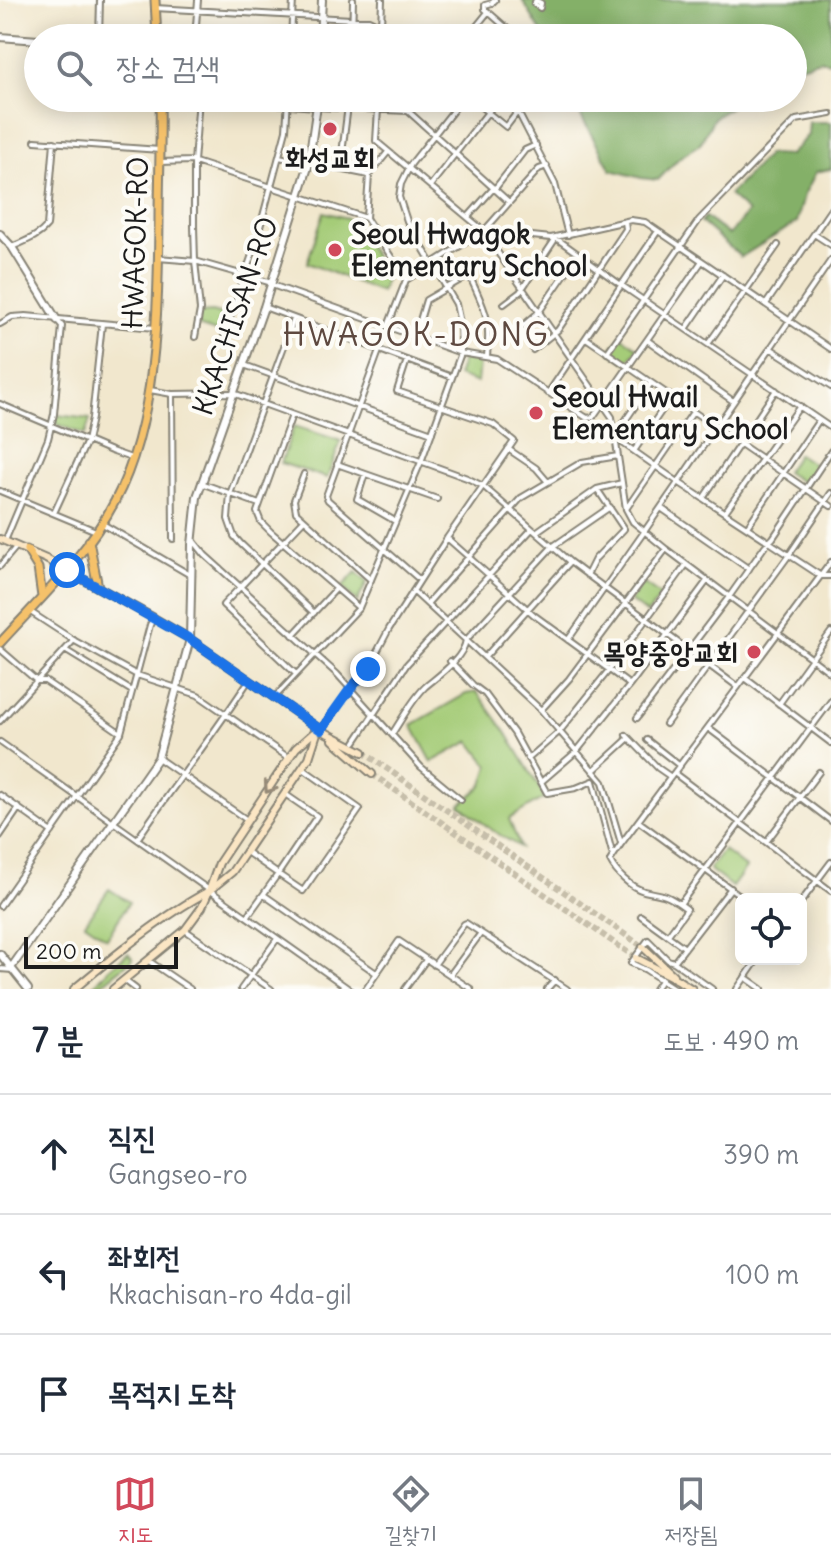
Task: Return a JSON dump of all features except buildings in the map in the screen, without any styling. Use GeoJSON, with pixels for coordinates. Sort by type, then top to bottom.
{"type":"FeatureCollection","features":[{"type":"Feature","properties":{"kind":"main road"},"geometry":{"type":"LineString","coordinates":[[155,4],[156,24]]}},
{"type":"Feature","properties":{"kind":"main road","name":"HWAGOK-RO"},"geometry":{"type":"LineString","coordinates":[[0,646],[89,541],[115,502],[134,459],[144,417],[155,328],[160,112]]}},
{"type":"Feature","properties":{"kind":"main road"},"geometry":{"type":"LineString","coordinates":[[2,540],[67,570],[190,639],[320,729],[363,752]]}},
{"type":"Feature","properties":{"kind":"main road"},"geometry":{"type":"LineString","coordinates":[[89,541],[98,587]]}},
{"type":"Feature","properties":{"kind":"main road"},"geometry":{"type":"LineString","coordinates":[[27,550],[38,568],[42,597]]}},
{"type":"Feature","properties":{"kind":"main road"},"geometry":{"type":"LineString","coordinates":[[113,989],[185,930],[202,907],[219,863],[247,820],[296,748],[320,729]]}},
{"type":"Feature","properties":{"kind":"main road"},"geometry":{"type":"LineString","coordinates":[[74,989],[232,872],[309,758],[320,729]]}},
{"type":"Feature","properties":{"kind":"main road"},"geometry":{"type":"LineString","coordinates":[[320,729],[372,774]]}},
{"type":"Feature","properties":{"kind":"main road"},"geometry":{"type":"LineString","coordinates":[[643,947],[678,980]]}},
{"type":"Feature","properties":{"kind":"main road"},"geometry":{"type":"LineString","coordinates":[[636,958],[692,989]]}},
{"type":"Feature","properties":{"kind":"street"},"geometry":{"type":"LineString","coordinates":[[99,24],[100,0]]}},
{"type":"Feature","properties":{"kind":"street"},"geometry":{"type":"LineString","coordinates":[[196,24],[198,0]]}},
{"type":"Feature","properties":{"kind":"street"},"geometry":{"type":"LineString","coordinates":[[292,24],[293,0]]}},
{"type":"Feature","properties":{"kind":"street"},"geometry":{"type":"LineString","coordinates":[[321,24],[322,0]]}},
{"type":"Feature","properties":{"kind":"street"},"geometry":{"type":"LineString","coordinates":[[353,0],[353,24]]}},
{"type":"Feature","properties":{"kind":"street"},"geometry":{"type":"LineString","coordinates":[[381,24],[382,0]]}},
{"type":"Feature","properties":{"kind":"street"},"geometry":{"type":"LineString","coordinates":[[495,0],[485,5],[500,24]]}},
{"type":"Feature","properties":{"kind":"street"},"geometry":{"type":"LineString","coordinates":[[155,4],[198,10],[369,20],[377,24]]}},
{"type":"Feature","properties":{"kind":"street"},"geometry":{"type":"LineString","coordinates":[[478,24],[488,12]]}},
{"type":"Feature","properties":{"kind":"street"},"geometry":{"type":"LineString","coordinates":[[0,37],[24,39]]}},
{"type":"Feature","properties":{"kind":"street"},"geometry":{"type":"LineString","coordinates":[[195,337],[200,310],[195,261],[194,162],[198,112]]}},
{"type":"Feature","properties":{"kind":"street"},"geometry":{"type":"LineString","coordinates":[[224,335],[256,244],[286,130],[287,112]]}},
{"type":"Feature","properties":{"kind":"street","name":"KKACHISAN-RO"},"geometry":{"type":"LineString","coordinates":[[158,758],[190,639],[197,497],[272,284],[308,163],[316,112]]}},
{"type":"Feature","properties":{"kind":"street"},"geometry":{"type":"LineString","coordinates":[[340,169],[348,112]]}},
{"type":"Feature","properties":{"kind":"street"},"geometry":{"type":"LineString","coordinates":[[378,112],[376,141],[484,231],[612,417],[628,516],[686,565],[831,673]]}},
{"type":"Feature","properties":{"kind":"street"},"geometry":{"type":"LineString","coordinates":[[409,112],[509,202]]}},
{"type":"Feature","properties":{"kind":"street"},"geometry":{"type":"LineString","coordinates":[[274,698],[359,608],[421,462],[461,353],[456,304],[407,221],[399,197],[401,184],[411,164],[452,112]]}},
{"type":"Feature","properties":{"kind":"street"},"geometry":{"type":"LineString","coordinates":[[430,186],[488,112],[506,127],[518,112],[555,184],[569,235]]}},
{"type":"Feature","properties":{"kind":"street"},"geometry":{"type":"LineString","coordinates":[[607,353],[699,220],[796,120],[831,114]]}},
{"type":"Feature","properties":{"kind":"street"},"geometry":{"type":"LineString","coordinates":[[35,141],[160,150]]}},
{"type":"Feature","properties":{"kind":"street"},"geometry":{"type":"LineString","coordinates":[[12,247],[30,240],[47,226],[54,142]]}},
{"type":"Feature","properties":{"kind":"street"},"geometry":{"type":"LineString","coordinates":[[468,217],[525,150],[536,145]]}},
{"type":"Feature","properties":{"kind":"street"},"geometry":{"type":"LineString","coordinates":[[388,152],[369,175],[366,218],[406,280]]}},
{"type":"Feature","properties":{"kind":"street"},"geometry":{"type":"LineString","coordinates":[[279,157],[369,175]]}},
{"type":"Feature","properties":{"kind":"street"},"geometry":{"type":"LineString","coordinates":[[160,162],[194,162],[366,218]]}},
{"type":"Feature","properties":{"kind":"street"},"geometry":{"type":"LineString","coordinates":[[388,326],[406,280],[484,231],[539,169],[547,166]]}},
{"type":"Feature","properties":{"kind":"street"},"geometry":{"type":"LineString","coordinates":[[766,304],[831,209]]}},
{"type":"Feature","properties":{"kind":"street"},"geometry":{"type":"LineString","coordinates":[[484,231],[556,238],[631,220],[645,222],[831,349]]}},
{"type":"Feature","properties":{"kind":"street"},"geometry":{"type":"LineString","coordinates":[[533,350],[554,334],[626,229],[625,222]]}},
{"type":"Feature","properties":{"kind":"street"},"geometry":{"type":"LineString","coordinates":[[548,393],[658,231]]}},
{"type":"Feature","properties":{"kind":"street"},"geometry":{"type":"LineString","coordinates":[[0,234],[12,247],[62,326],[54,414],[48,439],[2,540]]}},
{"type":"Feature","properties":{"kind":"street"},"geometry":{"type":"LineString","coordinates":[[814,234],[831,245]]}},
{"type":"Feature","properties":{"kind":"street"},"geometry":{"type":"LineString","coordinates":[[556,238],[831,428]]}},
{"type":"Feature","properties":{"kind":"street"},"geometry":{"type":"LineString","coordinates":[[504,304],[522,288],[556,238]]}},
{"type":"Feature","properties":{"kind":"street"},"geometry":{"type":"LineString","coordinates":[[708,344],[778,245]]}},
{"type":"Feature","properties":{"kind":"street"},"geometry":{"type":"LineString","coordinates":[[518,330],[539,312],[578,255]]}},
{"type":"Feature","properties":{"kind":"street"},"geometry":{"type":"LineString","coordinates":[[158,258],[195,261],[245,275],[461,353],[497,359],[587,418],[593,417],[702,261]]}},
{"type":"Feature","properties":{"kind":"street"},"geometry":{"type":"LineString","coordinates":[[568,640],[831,260]]}},
{"type":"Feature","properties":{"kind":"street"},"geometry":{"type":"LineString","coordinates":[[415,337],[426,300],[469,275],[486,309],[489,333],[487,357]]}},
{"type":"Feature","properties":{"kind":"street"},"geometry":{"type":"LineString","coordinates":[[686,329],[723,275]]}},
{"type":"Feature","properties":{"kind":"street"},"geometry":{"type":"LineString","coordinates":[[264,307],[452,377]]}},
{"type":"Feature","properties":{"kind":"street"},"geometry":{"type":"LineString","coordinates":[[0,324],[12,317],[26,316],[155,328]]}},
{"type":"Feature","properties":{"kind":"street"},"geometry":{"type":"LineString","coordinates":[[294,319],[230,494],[228,519],[234,536],[314,613]]}},
{"type":"Feature","properties":{"kind":"street"},"geometry":{"type":"LineString","coordinates":[[54,513],[87,441],[102,324]]}},
{"type":"Feature","properties":{"kind":"street"},"geometry":{"type":"LineString","coordinates":[[586,338],[831,506]]}},
{"type":"Feature","properties":{"kind":"street"},"geometry":{"type":"LineString","coordinates":[[647,340],[733,402]]}},
{"type":"Feature","properties":{"kind":"street"},"geometry":{"type":"LineString","coordinates":[[770,348],[831,387]]}},
{"type":"Feature","properties":{"kind":"street"},"geometry":{"type":"LineString","coordinates":[[379,351],[326,496],[420,580]]}},
{"type":"Feature","properties":{"kind":"street"},"geometry":{"type":"LineString","coordinates":[[320,729],[368,669],[420,580],[514,441],[493,424],[397,391],[407,360]]}},
{"type":"Feature","properties":{"kind":"street"},"geometry":{"type":"LineString","coordinates":[[244,365],[432,433]]}},
{"type":"Feature","properties":{"kind":"street"},"geometry":{"type":"LineString","coordinates":[[614,437],[651,383]]}},
{"type":"Feature","properties":{"kind":"street"},"geometry":{"type":"LineString","coordinates":[[148,390],[172,394],[233,393],[483,486],[570,562],[738,687]]}},
{"type":"Feature","properties":{"kind":"street"},"geometry":{"type":"LineString","coordinates":[[703,498],[776,390]]}},
{"type":"Feature","properties":{"kind":"street"},"geometry":{"type":"LineString","coordinates":[[172,394],[173,539]]}},
{"type":"Feature","properties":{"kind":"street"},"geometry":{"type":"LineString","coordinates":[[634,451],[671,397]]}},
{"type":"Feature","properties":{"kind":"street"},"geometry":{"type":"LineString","coordinates":[[0,404],[134,459]]}},
{"type":"Feature","properties":{"kind":"street"},"geometry":{"type":"LineString","coordinates":[[725,512],[800,406]]}},
{"type":"Feature","properties":{"kind":"street"},"geometry":{"type":"LineString","coordinates":[[626,509],[693,412]]}},
{"type":"Feature","properties":{"kind":"street"},"geometry":{"type":"LineString","coordinates":[[292,415],[257,512],[261,522],[359,608]]}},
{"type":"Feature","properties":{"kind":"street"},"geometry":{"type":"LineString","coordinates":[[747,527],[819,420]]}},
{"type":"Feature","properties":{"kind":"street"},"geometry":{"type":"LineString","coordinates":[[614,437],[821,576],[831,576]]}},
{"type":"Feature","properties":{"kind":"street"},"geometry":{"type":"LineString","coordinates":[[508,449],[536,468],[548,482]]}},
{"type":"Feature","properties":{"kind":"street"},"geometry":{"type":"LineString","coordinates":[[637,718],[729,597],[831,451]]}},
{"type":"Feature","properties":{"kind":"street"},"geometry":{"type":"LineString","coordinates":[[427,604],[521,498],[582,462],[618,456]]}},
{"type":"Feature","properties":{"kind":"street"},"geometry":{"type":"LineString","coordinates":[[337,464],[437,499]]}},
{"type":"Feature","properties":{"kind":"street"},"geometry":{"type":"LineString","coordinates":[[304,474],[294,500],[296,512],[371,580]]}},
{"type":"Feature","properties":{"kind":"street"},"geometry":{"type":"LineString","coordinates":[[365,474],[357,499],[396,521]]}},
{"type":"Feature","properties":{"kind":"street"},"geometry":{"type":"LineString","coordinates":[[201,483],[259,504]]}},
{"type":"Feature","properties":{"kind":"street"},"geometry":{"type":"LineString","coordinates":[[355,742],[407,664],[488,575],[534,530],[597,489],[622,483]]}},
{"type":"Feature","properties":{"kind":"street"},"geometry":{"type":"LineString","coordinates":[[587,575],[595,559],[624,529],[597,489]]}},
{"type":"Feature","properties":{"kind":"street"},"geometry":{"type":"LineString","coordinates":[[0,491],[96,531]]}},
{"type":"Feature","properties":{"kind":"street"},"geometry":{"type":"LineString","coordinates":[[666,724],[831,493]]}},
{"type":"Feature","properties":{"kind":"street"},"geometry":{"type":"LineString","coordinates":[[392,734],[425,688],[466,645],[466,640],[552,547],[610,507]]}},
{"type":"Feature","properties":{"kind":"street"},"geometry":{"type":"LineString","coordinates":[[661,508],[749,569]]}},
{"type":"Feature","properties":{"kind":"street"},"geometry":{"type":"LineString","coordinates":[[296,674],[223,605],[304,520]]}},
{"type":"Feature","properties":{"kind":"street"},"geometry":{"type":"LineString","coordinates":[[101,523],[192,576]]}},
{"type":"Feature","properties":{"kind":"street"},"geometry":{"type":"LineString","coordinates":[[447,538],[528,610],[630,685]]}},
{"type":"Feature","properties":{"kind":"street"},"geometry":{"type":"LineString","coordinates":[[193,539],[205,555],[351,688],[421,767],[461,800]]}},
{"type":"Feature","properties":{"kind":"street"},"geometry":{"type":"LineString","coordinates":[[0,566],[17,546]]}},
{"type":"Feature","properties":{"kind":"street"},"geometry":{"type":"LineString","coordinates":[[541,710],[569,679],[666,549]]}},
{"type":"Feature","properties":{"kind":"street"},"geometry":{"type":"LineString","coordinates":[[485,657],[570,562]]}},
{"type":"Feature","properties":{"kind":"street"},"geometry":{"type":"LineString","coordinates":[[612,858],[831,562]]}},
{"type":"Feature","properties":{"kind":"street"},"geometry":{"type":"LineString","coordinates":[[528,759],[560,731],[686,565]]}},
{"type":"Feature","properties":{"kind":"street"},"geometry":{"type":"LineString","coordinates":[[541,782],[577,751],[708,581]]}},
{"type":"Feature","properties":{"kind":"street"},"geometry":{"type":"LineString","coordinates":[[293,635],[336,589]]}},
{"type":"Feature","properties":{"kind":"street"},"geometry":{"type":"LineString","coordinates":[[413,591],[541,710],[593,771],[615,871],[639,889],[667,894],[687,909],[668,935]]}},
{"type":"Feature","properties":{"kind":"street"},"geometry":{"type":"LineString","coordinates":[[29,611],[137,675],[198,695],[289,758]]}},
{"type":"Feature","properties":{"kind":"street"},"geometry":{"type":"LineString","coordinates":[[0,906],[121,733],[154,618]]}},
{"type":"Feature","properties":{"kind":"street"},"geometry":{"type":"LineString","coordinates":[[779,704],[831,632]]}},
{"type":"Feature","properties":{"kind":"street"},"geometry":{"type":"LineString","coordinates":[[0,721],[74,640]]}},
{"type":"Feature","properties":{"kind":"street","name":"HWAGOK-RO"},"geometry":{"type":"LineString","coordinates":[[0,646],[37,681],[45,681],[121,733]]}},
{"type":"Feature","properties":{"kind":"street"},"geometry":{"type":"LineString","coordinates":[[65,650],[132,691]]}},
{"type":"Feature","properties":{"kind":"street"},"geometry":{"type":"LineString","coordinates":[[450,662],[485,694],[514,733],[547,793],[576,788],[596,779]]}},
{"type":"Feature","properties":{"kind":"street"},"geometry":{"type":"LineString","coordinates":[[745,678],[831,743]]}},
{"type":"Feature","properties":{"kind":"street"},"geometry":{"type":"LineString","coordinates":[[138,838],[249,680]]}},
{"type":"Feature","properties":{"kind":"street"},"geometry":{"type":"LineString","coordinates":[[680,904],[831,701]]}},
{"type":"Feature","properties":{"kind":"street"},"geometry":{"type":"LineString","coordinates":[[708,728],[831,821]]}},
{"type":"Feature","properties":{"kind":"street"},"geometry":{"type":"LineString","coordinates":[[593,771],[627,736],[658,768],[740,823],[831,891]]}},
{"type":"Feature","properties":{"kind":"street"},"geometry":{"type":"LineString","coordinates":[[647,740],[680,766]]}},
{"type":"Feature","properties":{"kind":"street"},"geometry":{"type":"LineString","coordinates":[[0,742],[349,989]]}},
{"type":"Feature","properties":{"kind":"street"},"geometry":{"type":"LineString","coordinates":[[12,969],[158,758],[247,820]]}},
{"type":"Feature","properties":{"kind":"street"},"geometry":{"type":"LineString","coordinates":[[245,851],[303,891],[360,809],[302,768]]}},
{"type":"Feature","properties":{"kind":"street"},"geometry":{"type":"LineString","coordinates":[[766,842],[819,772]]}},
{"type":"Feature","properties":{"kind":"street"},"geometry":{"type":"LineString","coordinates":[[596,779],[606,789],[621,844]]}},
{"type":"Feature","properties":{"kind":"street"},"geometry":{"type":"LineString","coordinates":[[247,917],[317,816],[285,794]]}},
{"type":"Feature","properties":{"kind":"street"},"geometry":{"type":"LineString","coordinates":[[0,795],[52,832]]}},
{"type":"Feature","properties":{"kind":"street"},"geometry":{"type":"LineString","coordinates":[[0,836],[19,808]]}},
{"type":"Feature","properties":{"kind":"street"},"geometry":{"type":"LineString","coordinates":[[638,821],[737,893]]}},
{"type":"Feature","properties":{"kind":"street"},"geometry":{"type":"LineString","coordinates":[[807,894],[831,862]]}},
{"type":"Feature","properties":{"kind":"street"},"geometry":{"type":"LineString","coordinates":[[674,962],[731,888]]}},
{"type":"Feature","properties":{"kind":"street"},"geometry":{"type":"LineString","coordinates":[[264,895],[376,973]]}},
{"type":"Feature","properties":{"kind":"street"},"geometry":{"type":"LineString","coordinates":[[641,916],[685,948]]}},
{"type":"Feature","properties":{"kind":"street"},"geometry":{"type":"LineString","coordinates":[[434,965],[466,923],[567,989]]}},
{"type":"Feature","properties":{"kind":"street"},"geometry":{"type":"LineString","coordinates":[[185,930],[271,989]]}},
{"type":"Feature","properties":{"kind":"street"},"geometry":{"type":"LineString","coordinates":[[450,975],[481,933]]}},
{"type":"Feature","properties":{"kind":"street"},"geometry":{"type":"LineString","coordinates":[[241,989],[277,939]]}},
{"type":"Feature","properties":{"kind":"street"},"geometry":{"type":"LineString","coordinates":[[675,989],[631,963],[648,940],[668,960],[712,989]]}},
{"type":"Feature","properties":{"kind":"street"},"geometry":{"type":"LineString","coordinates":[[366,989],[399,941],[471,989]]}},
{"type":"Feature","properties":{"kind":"street"},"geometry":{"type":"LineString","coordinates":[[0,954],[28,989]]}},
{"type":"Feature","properties":{"kind":"street"},"geometry":{"type":"LineString","coordinates":[[148,960],[190,989]]}},
{"type":"Feature","properties":{"kind":"street"},"geometry":{"type":"LineString","coordinates":[[408,988],[426,960]]}},
{"type":"Feature","properties":{"kind":"street"},"geometry":{"type":"LineString","coordinates":[[737,989],[754,965]]}},
{"type":"Feature","properties":{"kind":"street"},"geometry":{"type":"LineString","coordinates":[[0,969],[12,969]]}},
{"type":"Feature","properties":{"kind":"street"},"geometry":{"type":"LineString","coordinates":[[745,977],[762,989]]}},
{"type":"Feature","properties":{"kind":"street"},"geometry":{"type":"LineString","coordinates":[[655,989],[662,979]]}},
{"type":"Feature","properties":{"kind":"street"},"geometry":{"type":"LineString","coordinates":[[124,980],[136,989]]}},
{"type":"Feature","properties":{"kind":"street"},"geometry":{"type":"LineString","coordinates":[[547,989],[555,980]]}},
{"type":"Feature","properties":{"kind":"green space"},"geometry":{"type":"Polygon","coordinates":[[[522,0],[831,0],[831,62],[820,60],[807,64],[807,24],[537,24],[522,0]]]}},
{"type":"Feature","properties":{"kind":"green space"},"geometry":{"type":"Polygon","coordinates":[[[579,112],[723,112],[714,118],[700,144],[679,158],[658,180],[611,170],[579,112]]]}},
{"type":"Feature","properties":{"kind":"green space"},"geometry":{"type":"Polygon","coordinates":[[[809,122],[831,122],[831,169],[816,172],[804,195],[797,222],[741,257],[701,222],[705,217],[729,235],[748,212],[729,195],[768,154],[790,155],[808,135],[809,122]]]}},
{"type":"Feature","properties":{"kind":"green space"},"geometry":{"type":"Polygon","coordinates":[[[324,212],[347,218],[362,236],[386,276],[381,292],[307,263],[324,212]]]}},
{"type":"Feature","properties":{"kind":"green space"},"geometry":{"type":"Polygon","coordinates":[[[212,312],[228,317],[222,334],[198,326],[200,313],[212,312]]]}},
{"type":"Feature","properties":{"kind":"green space"},"geometry":{"type":"Polygon","coordinates":[[[621,336],[638,348],[627,363],[610,351],[621,336]]]}},
{"type":"Feature","properties":{"kind":"green space"},"geometry":{"type":"Polygon","coordinates":[[[463,359],[479,362],[477,383],[457,376],[463,359]]]}},
{"type":"Feature","properties":{"kind":"green space"},"geometry":{"type":"Polygon","coordinates":[[[57,415],[90,419],[85,435],[54,423],[57,415]]]}},
{"type":"Feature","properties":{"kind":"green space"},"geometry":{"type":"Polygon","coordinates":[[[570,416],[575,416],[584,424],[568,437],[559,432],[570,416]]]}},
{"type":"Feature","properties":{"kind":"green space"},"geometry":{"type":"Polygon","coordinates":[[[294,426],[341,441],[327,478],[281,463],[294,426]]]}},
{"type":"Feature","properties":{"kind":"green space"},"geometry":{"type":"Polygon","coordinates":[[[798,454],[816,466],[805,484],[786,472],[798,454]]]}},
{"type":"Feature","properties":{"kind":"green space"},"geometry":{"type":"Polygon","coordinates":[[[356,572],[367,582],[357,602],[342,587],[356,572]]]}},
{"type":"Feature","properties":{"kind":"green space"},"geometry":{"type":"Polygon","coordinates":[[[643,583],[661,596],[647,614],[630,601],[643,583]]]}},
{"type":"Feature","properties":{"kind":"green space"},"geometry":{"type":"Polygon","coordinates":[[[477,692],[506,732],[545,797],[509,819],[520,847],[460,805],[483,785],[489,766],[470,741],[432,762],[412,725],[466,694],[477,692]]]}},
{"type":"Feature","properties":{"kind":"green space"},"geometry":{"type":"Polygon","coordinates":[[[723,850],[746,868],[732,887],[709,869],[723,850]]]}},
{"type":"Feature","properties":{"kind":"green space"},"geometry":{"type":"Polygon","coordinates":[[[109,889],[129,902],[107,938],[85,923],[109,889]]]}},
{"type":"Feature","properties":{"kind":"green space"},"geometry":{"type":"Polygon","coordinates":[[[128,953],[133,959],[91,989],[108,970],[128,953]]]}},
{"type":"Feature","properties":{"kind":"tunnel"},"geometry":{"type":"LineString","coordinates":[[363,752],[643,947]]}},
{"type":"Feature","properties":{"kind":"tunnel"},"geometry":{"type":"LineString","coordinates":[[372,774],[636,958]]}},
{"type":"Feature","properties":{"kind":"place","name":"화성교회"},"geometry":{"type":"Point","coordinates":[330,129]}},
{"type":"Feature","properties":{"kind":"place","name":"Seoul Hwagok Elementary School"},"geometry":{"type":"Point","coordinates":[335,250]}},
{"type":"Feature","properties":{"kind":"place","name":"Seoul Hwail Elementary School"},"geometry":{"type":"Point","coordinates":[536,413]}},
{"type":"Feature","properties":{"kind":"place","name":"목양중앙교회"},"geometry":{"type":"Point","coordinates":[754,652]}},
{"type":"Feature","properties":{"kind":"district","name":"HWAGOK-DONG"},"geometry":{"type":"Point","coordinates":[416,334]}},
{"type":"Feature","properties":{"kind":"route"},"geometry":{"type":"LineString","coordinates":[[67,570],[190,639],[321,730],[368,669]]}}]}
